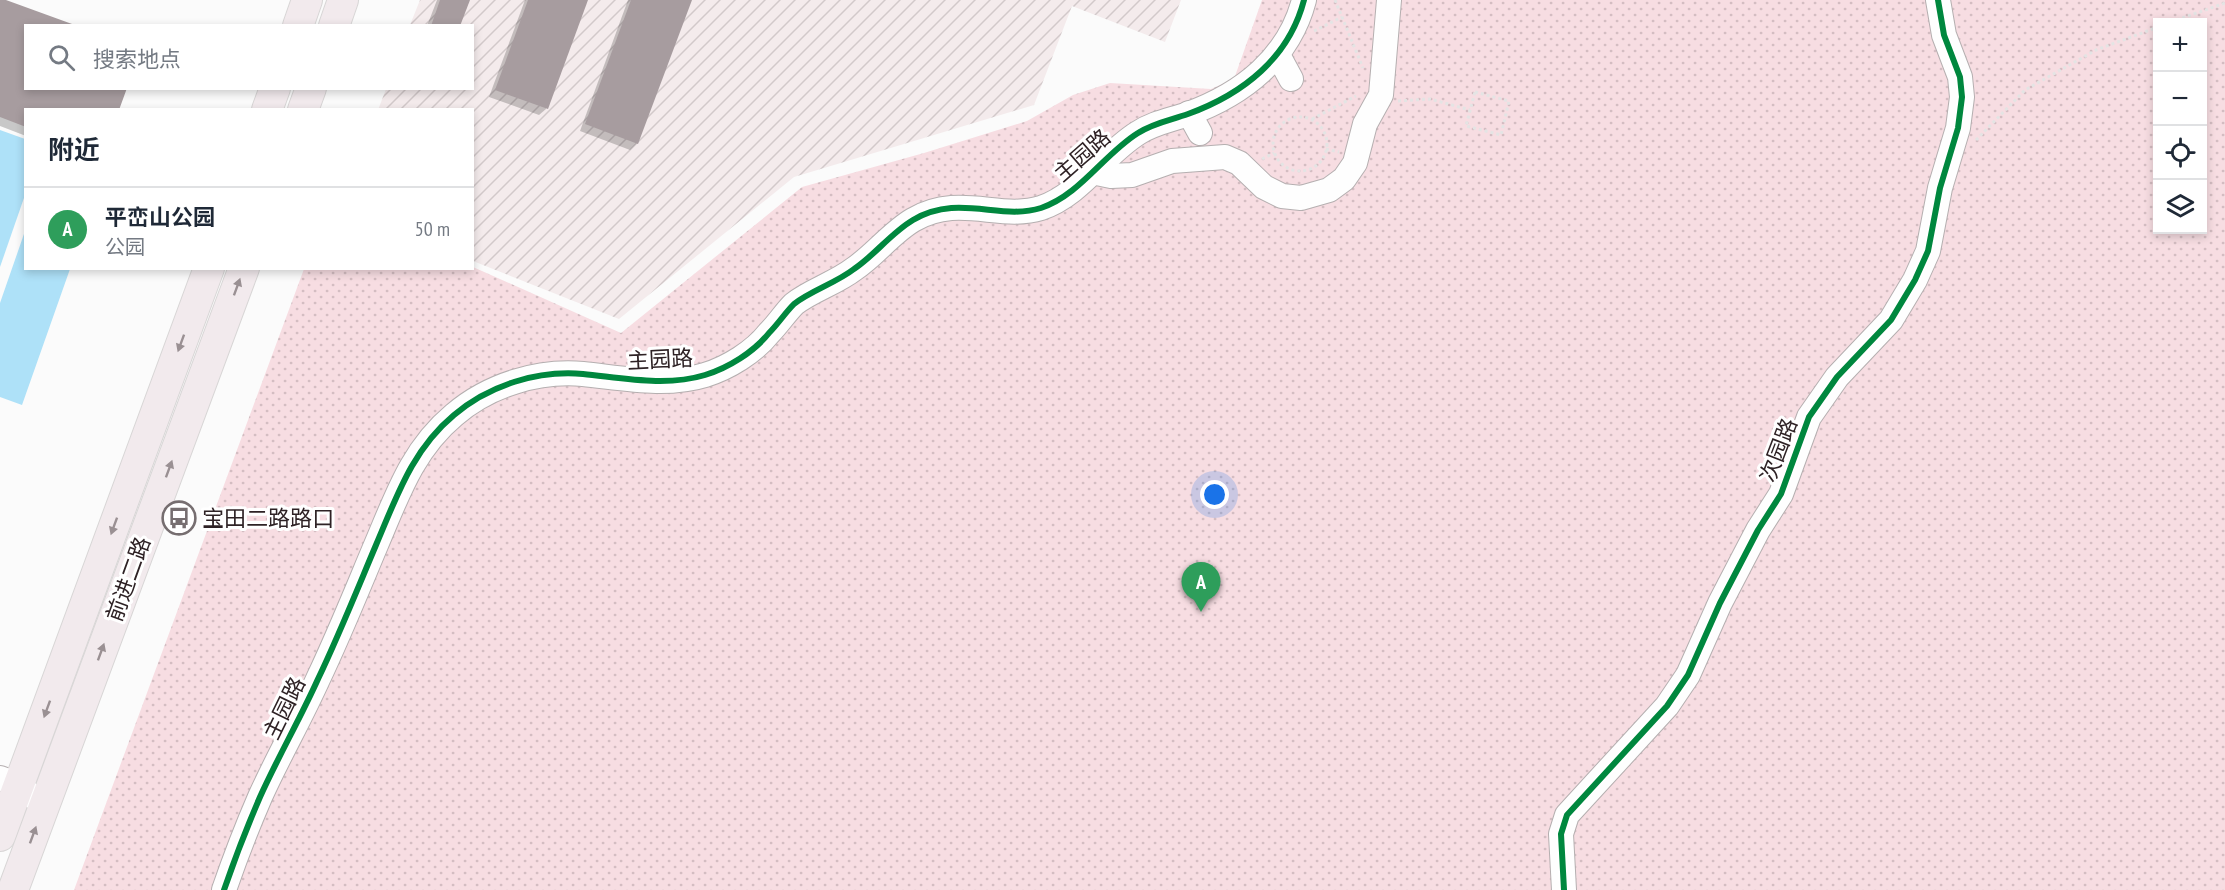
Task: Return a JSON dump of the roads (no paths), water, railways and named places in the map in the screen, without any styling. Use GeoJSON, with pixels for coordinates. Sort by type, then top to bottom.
{"type":"FeatureCollection","features":[{"type":"Feature","properties":{"kind":"main road"},"geometry":{"type":"LineString","coordinates":[[299,24],[307,0]]}},
{"type":"Feature","properties":{"kind":"main road"},"geometry":{"type":"LineString","coordinates":[[335,24],[343,0]]}},
{"type":"Feature","properties":{"kind":"main road"},"geometry":{"type":"LineString","coordinates":[[268,108],[274,90]]}},
{"type":"Feature","properties":{"kind":"main road"},"geometry":{"type":"LineString","coordinates":[[304,108],[309,90]]}},
{"type":"Feature","properties":{"kind":"main road","name":"前进二路"},"geometry":{"type":"LineString","coordinates":[[0,836],[8,792],[208,270]]}},
{"type":"Feature","properties":{"kind":"main road","name":"前进二路"},"geometry":{"type":"LineString","coordinates":[[14,890],[243,270]]}},
{"type":"Feature","properties":{"kind":"street","name":"主园路"},"geometry":{"type":"LineString","coordinates":[[224,890],[261,795],[318,679],[403,481],[426,442],[457,412],[496,389],[541,375],[582,374],[628,381],[685,380],[707,375],[728,365],[759,345],[797,302],[859,266],[909,222],[926,213],[947,208],[970,207],[1027,211],[1042,207],[1069,192],[1139,132],[1194,123],[1217,101],[1257,76],[1278,55],[1295,25],[1304,0]]}},
{"type":"Feature","properties":{"kind":"street","name":"主园路"},"geometry":{"type":"LineString","coordinates":[[1092,172],[1111,176],[1132,175],[1172,161],[1225,157],[1239,163],[1257,182],[1273,192],[1291,197],[1311,197],[1329,190],[1350,171],[1359,154],[1365,124],[1383,88],[1389,0]]}},
{"type":"Feature","properties":{"kind":"street","name":"次园路"},"geometry":{"type":"LineString","coordinates":[[1564,890],[1561,834],[1567,815],[1680,689],[1749,546],[1781,494],[1809,417],[1837,377],[1891,320],[1925,259],[1934,230],[1940,188],[1958,128],[1962,97],[1960,77],[1944,35],[1938,0]]}},
{"type":"Feature","properties":{"kind":"street"},"geometry":{"type":"LineString","coordinates":[[1278,55],[1291,80]]}},
{"type":"Feature","properties":{"kind":"street"},"geometry":{"type":"LineString","coordinates":[[8,792],[44,806]]}},
{"type":"Feature","properties":{"kind":"water"},"geometry":{"type":"Polygon","coordinates":[[[0,130],[24,139],[24,198],[0,267],[0,130]]]}},
{"type":"Feature","properties":{"kind":"water"},"geometry":{"type":"Polygon","coordinates":[[[24,234],[24,270],[70,270],[22,405],[0,397],[0,303],[24,234]]]}},
{"type":"Feature","properties":{"kind":"place","name":"宝田二路路口"},"geometry":{"type":"Point","coordinates":[179,518]}},
{"type":"Feature","properties":{"kind":"place","name":"平峦山公园"},"geometry":{"type":"Point","coordinates":[1201,612]}}]}
